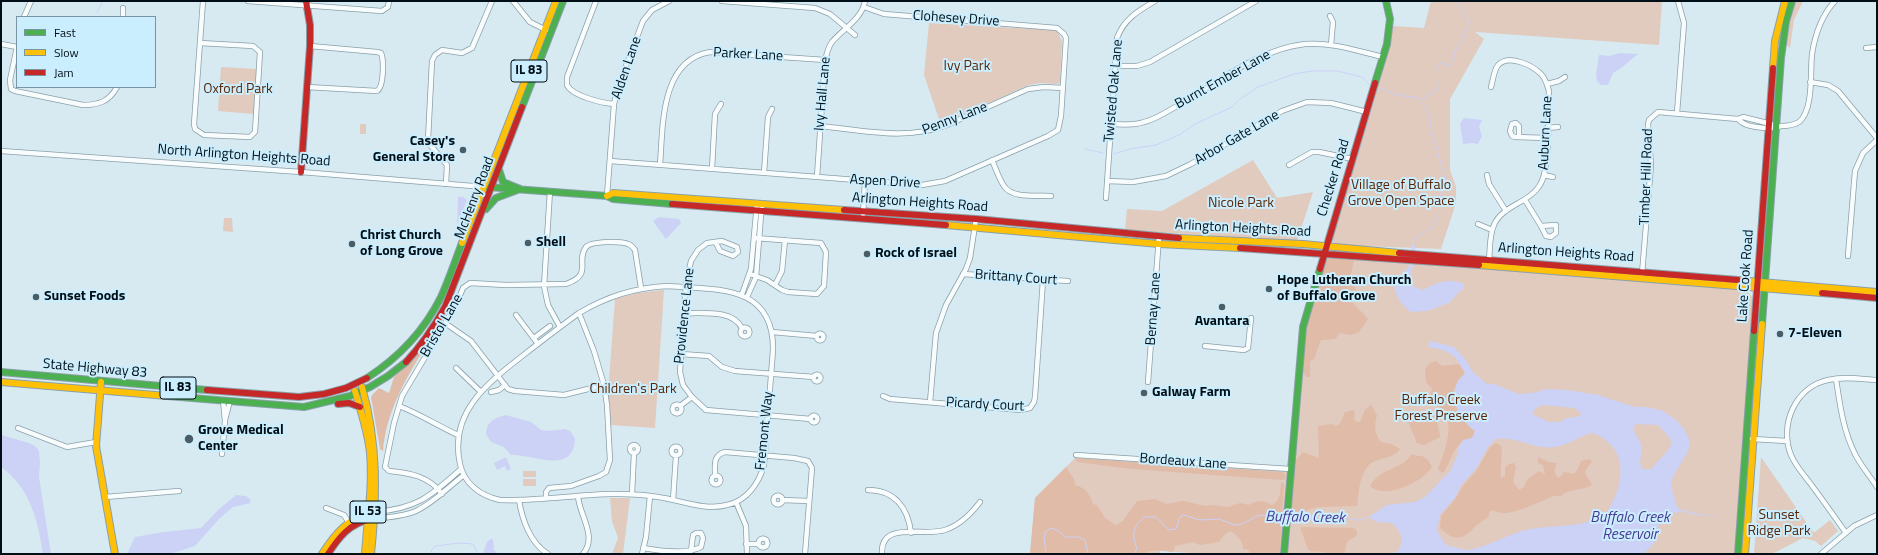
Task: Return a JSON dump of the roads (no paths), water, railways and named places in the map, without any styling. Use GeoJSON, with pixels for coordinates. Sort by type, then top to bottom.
{"type":"FeatureCollection","features":[{"type":"Feature","properties":{"kind":"main road","name":"McHenry Road"},"geometry":{"type":"LineString","coordinates":[[354,385],[360,383],[394,361],[410,345],[432,314],[448,280],[485,187],[556,1]]}},
{"type":"Feature","properties":{"kind":"main road","name":"McHenry Road"},"geometry":{"type":"LineString","coordinates":[[356,394],[389,376],[413,355],[424,342],[440,317],[452,291],[482,214],[563,1]]}},
{"type":"Feature","properties":{"kind":"main road","name":"Checker Road"},"geometry":{"type":"LineString","coordinates":[[1284,554],[1288,488],[1302,334],[1383,57],[1389,33],[1389,15],[1386,1]]}},
{"type":"Feature","properties":{"kind":"main road","name":"Lake Cook Road"},"geometry":{"type":"LineString","coordinates":[[1738,554],[1761,286],[1775,41],[1785,1]]}},
{"type":"Feature","properties":{"kind":"main road","name":"Lake Cook Road"},"geometry":{"type":"LineString","coordinates":[[1771,126],[1783,41],[1792,1]]}},
{"type":"Feature","properties":{"kind":"main road"},"geometry":{"type":"LineString","coordinates":[[301,172],[310,46],[307,3]]}},
{"type":"Feature","properties":{"kind":"main road"},"geometry":{"type":"LineString","coordinates":[[499,170],[504,182],[520,189]]}},
{"type":"Feature","properties":{"kind":"main road","name":"Arlington Heights Road"},"geometry":{"type":"LineString","coordinates":[[485,187],[550,191],[607,196],[613,199],[975,227],[1158,244],[1420,257],[1642,274],[1761,286],[1877,292]]}},
{"type":"Feature","properties":{"kind":"main road"},"geometry":{"type":"LineString","coordinates":[[482,214],[496,198],[520,189]]}},
{"type":"Feature","properties":{"kind":"main road","name":"Arlington Heights Road"},"geometry":{"type":"LineString","coordinates":[[607,196],[613,193],[976,219],[1159,237],[1327,246],[1404,256]]}},
{"type":"Feature","properties":{"kind":"main road"},"geometry":{"type":"LineString","coordinates":[[897,221],[898,218],[922,215]]}},
{"type":"Feature","properties":{"kind":"main road"},"geometry":{"type":"LineString","coordinates":[[1761,286],[1877,298]]}},
{"type":"Feature","properties":{"kind":"main road","name":"State Highway 83"},"geometry":{"type":"LineString","coordinates":[[1,372],[101,382],[299,397],[327,394],[354,385]]}},
{"type":"Feature","properties":{"kind":"main road","name":"State Highway 83"},"geometry":{"type":"LineString","coordinates":[[1,382],[223,400],[286,407],[304,407],[330,403]]}},
{"type":"Feature","properties":{"kind":"main road"},"geometry":{"type":"LineString","coordinates":[[101,382],[96,442],[98,464],[115,554]]}},
{"type":"Feature","properties":{"kind":"main road","name":"IL 53"},"geometry":{"type":"LineString","coordinates":[[360,383],[363,391],[376,456],[366,554]]}},
{"type":"Feature","properties":{"kind":"main road","name":"IL 53"},"geometry":{"type":"LineString","coordinates":[[354,385],[370,455],[371,512]]}},
{"type":"Feature","properties":{"kind":"main road"},"geometry":{"type":"LineString","coordinates":[[366,405],[373,386]]}},
{"type":"Feature","properties":{"kind":"main road","name":"IL 83"},"geometry":{"type":"LineString","coordinates":[[330,403],[356,394]]}},
{"type":"Feature","properties":{"kind":"main road"},"geometry":{"type":"LineString","coordinates":[[330,403],[349,403],[360,407]]}},
{"type":"Feature","properties":{"kind":"main road","name":"Lake Cook Road"},"geometry":{"type":"LineString","coordinates":[[1745,554],[1749,439]]}},
{"type":"Feature","properties":{"kind":"main road"},"geometry":{"type":"LineString","coordinates":[[322,554],[332,537],[349,524],[371,512]]}},
{"type":"Feature","properties":{"kind":"main road"},"geometry":{"type":"LineString","coordinates":[[328,554],[349,524],[370,519]]}},
{"type":"Feature","properties":{"kind":"main road","name":"IL 53"},"geometry":{"type":"LineString","coordinates":[[370,519],[371,554]]}},
{"type":"Feature","properties":{"kind":"street"},"geometry":{"type":"LineString","coordinates":[[24,16],[32,1]]}},
{"type":"Feature","properties":{"kind":"street"},"geometry":{"type":"LineString","coordinates":[[200,43],[253,46],[260,52],[261,58],[253,135],[245,138],[204,135],[197,132],[194,124],[203,1]]}},
{"type":"Feature","properties":{"kind":"street"},"geometry":{"type":"LineString","coordinates":[[248,1],[307,3],[382,11],[388,7],[389,1]]}},
{"type":"Feature","properties":{"kind":"street"},"geometry":{"type":"LineString","coordinates":[[446,184],[447,165],[431,146],[427,134],[432,81],[432,61],[435,55],[441,51],[462,53],[472,48],[492,1]]}},
{"type":"Feature","properties":{"kind":"street"},"geometry":{"type":"LineString","coordinates":[[513,1],[530,22],[551,32]]}},
{"type":"Feature","properties":{"kind":"street"},"geometry":{"type":"LineString","coordinates":[[596,1],[567,77],[567,85],[572,92],[599,102],[614,104]]}},
{"type":"Feature","properties":{"kind":"street","name":"Alden Lane"},"geometry":{"type":"LineString","coordinates":[[607,196],[614,104],[618,86],[644,21],[652,10],[669,1]]}},
{"type":"Feature","properties":{"kind":"street"},"geometry":{"type":"LineString","coordinates":[[722,1],[815,8],[830,14],[854,35]]}},
{"type":"Feature","properties":{"kind":"street","name":"Ivy Hall Lane"},"geometry":{"type":"LineString","coordinates":[[817,177],[825,60],[829,47],[864,7],[865,1]]}},
{"type":"Feature","properties":{"kind":"street","name":"Twisted Oak Lane"},"geometry":{"type":"LineString","coordinates":[[1106,198],[1117,38],[1129,17],[1155,1]]}},
{"type":"Feature","properties":{"kind":"street"},"geometry":{"type":"LineString","coordinates":[[1115,66],[1137,66],[1150,62],[1256,1]]}},
{"type":"Feature","properties":{"kind":"street"},"geometry":{"type":"LineString","coordinates":[[1677,113],[1684,23],[1678,1]]}},
{"type":"Feature","properties":{"kind":"street"},"geometry":{"type":"LineString","coordinates":[[1771,126],[1791,125],[1799,122],[1804,115],[1808,107],[1812,52],[1816,35],[1835,1]]}},
{"type":"Feature","properties":{"kind":"street","name":"Clohesey Drive"},"geometry":{"type":"LineString","coordinates":[[864,7],[884,14],[1048,27]]}},
{"type":"Feature","properties":{"kind":"street"},"geometry":{"type":"LineString","coordinates":[[123,8],[123,16]]}},
{"type":"Feature","properties":{"kind":"street"},"geometry":{"type":"LineString","coordinates":[[1330,16],[1333,22],[1331,45]]}},
{"type":"Feature","properties":{"kind":"street","name":"Aspen Drive"},"geometry":{"type":"LineString","coordinates":[[610,161],[865,182],[922,185],[945,181],[1048,136],[1058,130],[1063,88],[1066,38],[1058,28],[1048,27]]}},
{"type":"Feature","properties":{"kind":"street"},"geometry":{"type":"LineString","coordinates":[[1,44],[16,47]]}},
{"type":"Feature","properties":{"kind":"street","name":"Burnt Ember Lane"},"geometry":{"type":"LineString","coordinates":[[1111,124],[1135,124],[1156,117],[1254,60],[1277,50],[1306,44],[1331,45],[1348,47],[1383,57]]}},
{"type":"Feature","properties":{"kind":"street"},"geometry":{"type":"LineString","coordinates":[[307,87],[377,91],[381,86],[383,58],[380,53],[310,46]]}},
{"type":"Feature","properties":{"kind":"street"},"geometry":{"type":"LineString","coordinates":[[1866,48],[1877,47]]}},
{"type":"Feature","properties":{"kind":"street"},"geometry":{"type":"LineString","coordinates":[[16,52],[10,80],[11,89],[14,92],[82,105],[94,105],[110,97],[116,88]]}},
{"type":"Feature","properties":{"kind":"street","name":"Parker Lane"},"geometry":{"type":"LineString","coordinates":[[660,165],[665,103],[678,72],[690,59],[700,54],[710,52],[825,60]]}},
{"type":"Feature","properties":{"kind":"street","name":"Auburn Lane"},"geometry":{"type":"LineString","coordinates":[[1489,263],[1492,230],[1498,219],[1506,211],[1525,200],[1540,185],[1544,175],[1548,128],[1549,91],[1542,75],[1528,64],[1517,61],[1508,61],[1496,67],[1491,86]]}},
{"type":"Feature","properties":{"kind":"street"},"geometry":{"type":"LineString","coordinates":[[1547,84],[1559,81],[1565,77]]}},
{"type":"Feature","properties":{"kind":"street"},"geometry":{"type":"LineString","coordinates":[[1810,82],[1828,85],[1838,91],[1877,139],[1863,153],[1855,171],[1848,256]]}},
{"type":"Feature","properties":{"kind":"street","name":"Penny Lane"},"geometry":{"type":"LineString","coordinates":[[820,126],[905,134],[923,133],[947,125],[1028,89],[1044,87],[1063,88]]}},
{"type":"Feature","properties":{"kind":"street","name":"Arbor Gate Lane"},"geometry":{"type":"LineString","coordinates":[[1107,181],[1133,182],[1149,180],[1180,170],[1282,111],[1307,102],[1331,103],[1367,112]]}},
{"type":"Feature","properties":{"kind":"street"},"geometry":{"type":"LineString","coordinates":[[712,169],[715,114],[720,104]]}},
{"type":"Feature","properties":{"kind":"street"},"geometry":{"type":"LineString","coordinates":[[764,173],[768,116],[772,109]]}},
{"type":"Feature","properties":{"kind":"street","name":"Timber Hill Road"},"geometry":{"type":"LineString","coordinates":[[1642,274],[1651,165],[1648,124],[1656,113],[1677,113],[1738,119],[1743,117],[1771,126]]}},
{"type":"Feature","properties":{"kind":"street"},"geometry":{"type":"LineString","coordinates":[[1548,128],[1558,127]]}},
{"type":"Feature","properties":{"kind":"street"},"geometry":{"type":"LineString","coordinates":[[1519,137],[1547,138]]}},
{"type":"Feature","properties":{"kind":"street","name":"North Arlington Heights Road"},"geometry":{"type":"LineString","coordinates":[[1,151],[301,172],[485,187]]}},
{"type":"Feature","properties":{"kind":"street"},"geometry":{"type":"LineString","coordinates":[[1289,165],[1312,152],[1353,159]]}},
{"type":"Feature","properties":{"kind":"street"},"geometry":{"type":"LineString","coordinates":[[992,160],[1003,186],[1007,190],[1016,194],[1051,196]]}},
{"type":"Feature","properties":{"kind":"street"},"geometry":{"type":"LineString","coordinates":[[1487,175],[1489,184],[1506,211]]}},
{"type":"Feature","properties":{"kind":"street"},"geometry":{"type":"LineString","coordinates":[[1544,175],[1553,177]]}},
{"type":"Feature","properties":{"kind":"street"},"geometry":{"type":"LineString","coordinates":[[863,218],[865,182]]}},
{"type":"Feature","properties":{"kind":"street"},"geometry":{"type":"LineString","coordinates":[[550,191],[544,284],[548,305],[560,327]]}},
{"type":"Feature","properties":{"kind":"street"},"geometry":{"type":"LineString","coordinates":[[1525,200],[1542,226]]}},
{"type":"Feature","properties":{"kind":"street"},"geometry":{"type":"LineString","coordinates":[[748,298],[756,277],[760,203]]}},
{"type":"Feature","properties":{"kind":"street"},"geometry":{"type":"LineString","coordinates":[[930,402],[936,333],[946,305],[970,258],[976,219]]}},
{"type":"Feature","properties":{"kind":"street"},"geometry":{"type":"LineString","coordinates":[[1478,224],[1492,230]]}},
{"type":"Feature","properties":{"kind":"street","name":"Bernay Lane"},"geometry":{"type":"LineString","coordinates":[[1148,382],[1159,237]]}},
{"type":"Feature","properties":{"kind":"street"},"geometry":{"type":"LineString","coordinates":[[750,274],[767,280],[788,292],[814,295],[820,292],[824,286],[826,252],[823,246],[815,242],[757,238]]}},
{"type":"Feature","properties":{"kind":"street"},"geometry":{"type":"LineString","coordinates":[[742,294],[750,274],[757,238]]}},
{"type":"Feature","properties":{"kind":"street"},"geometry":{"type":"LineString","coordinates":[[775,285],[782,271],[784,240]]}},
{"type":"Feature","properties":{"kind":"street"},"geometry":{"type":"LineString","coordinates":[[723,241],[735,246],[738,249],[738,252],[733,256],[720,251],[716,243],[723,241]]}},
{"type":"Feature","properties":{"kind":"street","name":"Bristol Lane"},"geometry":{"type":"LineString","coordinates":[[439,489],[422,477],[410,473],[389,471],[386,469],[390,440],[399,406],[408,384],[467,284],[566,284],[579,277],[582,270],[584,251],[590,244],[622,243],[631,245],[635,250],[641,288]]}},
{"type":"Feature","properties":{"kind":"street","name":"Providence Lane"},"geometry":{"type":"LineString","coordinates":[[716,243],[707,243],[696,252],[689,266],[686,287],[680,379],[692,397],[706,410],[811,418]]}},
{"type":"Feature","properties":{"kind":"street","name":"Brittany Court"},"geometry":{"type":"LineString","coordinates":[[963,274],[1068,281]]}},
{"type":"Feature","properties":{"kind":"street","name":"Picardy Court"},"geometry":{"type":"LineString","coordinates":[[883,396],[890,399],[1021,410],[1030,408],[1035,397],[1043,280]]}},
{"type":"Feature","properties":{"kind":"street","name":"Fremont Way"},"geometry":{"type":"LineString","coordinates":[[667,286],[686,287],[731,291],[742,294],[762,310],[772,332],[764,464],[758,480],[748,494],[736,502],[716,507],[632,494],[500,500],[490,498],[475,490],[461,469],[457,451],[458,435],[466,414],[481,392],[497,375],[579,313],[607,298],[641,288],[667,286]]}},
{"type":"Feature","properties":{"kind":"street"},"geometry":{"type":"LineString","coordinates":[[546,498],[546,492],[549,488],[571,486],[606,472],[610,460],[607,405],[604,385],[594,351],[579,313]]}},
{"type":"Feature","properties":{"kind":"street"},"geometry":{"type":"LineString","coordinates":[[684,313],[728,316],[738,322],[742,328]]}},
{"type":"Feature","properties":{"kind":"street"},"geometry":{"type":"LineString","coordinates":[[516,315],[538,344]]}},
{"type":"Feature","properties":{"kind":"street"},"geometry":{"type":"LineString","coordinates":[[1205,346],[1244,350],[1248,348],[1252,318]]}},
{"type":"Feature","properties":{"kind":"street"},"geometry":{"type":"LineString","coordinates":[[445,323],[471,341],[505,385],[515,391],[556,395],[572,394],[604,385]]}},
{"type":"Feature","properties":{"kind":"street"},"geometry":{"type":"LineString","coordinates":[[534,338],[550,326]]}},
{"type":"Feature","properties":{"kind":"street"},"geometry":{"type":"LineString","coordinates":[[772,332],[817,336]]}},
{"type":"Feature","properties":{"kind":"street"},"geometry":{"type":"LineString","coordinates":[[681,354],[709,356],[728,370],[814,377]]}},
{"type":"Feature","properties":{"kind":"street"},"geometry":{"type":"LineString","coordinates":[[456,368],[481,392]]}},
{"type":"Feature","properties":{"kind":"street"},"geometry":{"type":"LineString","coordinates":[[1836,379],[1844,426],[1850,442],[1855,454],[1877,487]]}},
{"type":"Feature","properties":{"kind":"street"},"geometry":{"type":"LineString","coordinates":[[1846,532],[1792,456],[1787,441],[1786,430],[1789,417],[1800,396],[1805,391],[1821,382],[1836,379],[1877,380]]}},
{"type":"Feature","properties":{"kind":"street"},"geometry":{"type":"LineString","coordinates":[[491,392],[499,390],[505,385]]}},
{"type":"Feature","properties":{"kind":"street"},"geometry":{"type":"LineString","coordinates":[[680,406],[692,397]]}},
{"type":"Feature","properties":{"kind":"street"},"geometry":{"type":"LineString","coordinates":[[223,400],[225,421]]}},
{"type":"Feature","properties":{"kind":"street"},"geometry":{"type":"LineString","coordinates":[[222,454],[225,421],[230,401]]}},
{"type":"Feature","properties":{"kind":"street"},"geometry":{"type":"LineString","coordinates":[[399,406],[421,415],[435,424],[458,435]]}},
{"type":"Feature","properties":{"kind":"street"},"geometry":{"type":"LineString","coordinates":[[18,428],[67,447],[96,442]]}},
{"type":"Feature","properties":{"kind":"street"},"geometry":{"type":"LineString","coordinates":[[1749,439],[1787,441]]}},
{"type":"Feature","properties":{"kind":"street"},"geometry":{"type":"LineString","coordinates":[[632,494],[634,452]]}},
{"type":"Feature","properties":{"kind":"street"},"geometry":{"type":"LineString","coordinates":[[715,476],[715,460],[720,454],[725,452],[804,459],[807,461],[812,468],[805,554]]}},
{"type":"Feature","properties":{"kind":"street","name":"Bordeaux Lane"},"geometry":{"type":"LineString","coordinates":[[1076,455],[1290,469]]}},
{"type":"Feature","properties":{"kind":"street"},"geometry":{"type":"LineString","coordinates":[[673,500],[676,456]]}},
{"type":"Feature","properties":{"kind":"street"},"geometry":{"type":"LineString","coordinates":[[371,512],[400,509],[414,504],[439,489],[461,469]]}},
{"type":"Feature","properties":{"kind":"street"},"geometry":{"type":"LineString","coordinates":[[370,519],[401,516],[415,511],[442,494],[464,475]]}},
{"type":"Feature","properties":{"kind":"street"},"geometry":{"type":"LineString","coordinates":[[439,489],[442,494]]}},
{"type":"Feature","properties":{"kind":"street"},"geometry":{"type":"LineString","coordinates":[[868,490],[880,490],[897,500],[908,518],[911,533]]}},
{"type":"Feature","properties":{"kind":"street"},"geometry":{"type":"LineString","coordinates":[[105,496],[179,491]]}},
{"type":"Feature","properties":{"kind":"street"},"geometry":{"type":"LineString","coordinates":[[578,496],[580,508],[589,536],[588,546],[583,554]]}},
{"type":"Feature","properties":{"kind":"street"},"geometry":{"type":"LineString","coordinates":[[642,554],[650,496]]}},
{"type":"Feature","properties":{"kind":"street"},"geometry":{"type":"LineString","coordinates":[[519,500],[521,513],[528,531],[542,550],[548,554]]}},
{"type":"Feature","properties":{"kind":"street"},"geometry":{"type":"LineString","coordinates":[[782,500],[809,501]]}},
{"type":"Feature","properties":{"kind":"street"},"geometry":{"type":"LineString","coordinates":[[736,502],[746,526],[747,554]]}},
{"type":"Feature","properties":{"kind":"street"},"geometry":{"type":"LineString","coordinates":[[882,554],[883,542],[887,536],[893,533],[932,533],[950,528],[966,518],[980,502]]}},
{"type":"Feature","properties":{"kind":"street"},"geometry":{"type":"LineString","coordinates":[[414,504],[415,511]]}},
{"type":"Feature","properties":{"kind":"street"},"geometry":{"type":"LineString","coordinates":[[326,508],[344,515],[349,524]]}},
{"type":"Feature","properties":{"kind":"street"},"geometry":{"type":"LineString","coordinates":[[1821,554],[1846,532],[1861,522],[1877,515]]}},
{"type":"Feature","properties":{"kind":"street"},"geometry":{"type":"LineString","coordinates":[[746,544],[758,544]]}},
{"type":"Feature","properties":{"kind":"street"},"geometry":{"type":"LineString","coordinates":[[643,548],[673,552],[691,551]]}},
{"type":"Feature","properties":{"kind":"water"},"geometry":{"type":"Polygon","coordinates":[[[1619,53],[1638,54],[1613,73],[1608,85],[1601,85],[1597,81],[1596,75],[1599,55],[1610,56],[1619,53]]]}},
{"type":"Feature","properties":{"kind":"water"},"geometry":{"type":"Polygon","coordinates":[[[1464,118],[1482,120],[1479,127],[1482,136],[1478,144],[1463,144],[1460,123],[1464,118]]]}},
{"type":"Feature","properties":{"kind":"water"},"geometry":{"type":"Polygon","coordinates":[[[458,197],[463,197],[467,200],[457,225],[458,197]]]}},
{"type":"Feature","properties":{"kind":"water"},"geometry":{"type":"Polygon","coordinates":[[[659,217],[679,219],[681,223],[666,239],[653,221],[659,217]]]}},
{"type":"Feature","properties":{"kind":"water"},"geometry":{"type":"Polygon","coordinates":[[[1413,243],[1416,253],[1410,285],[1423,290],[1433,285],[1448,281],[1464,284],[1464,289],[1461,290],[1449,303],[1427,311],[1411,312],[1404,306],[1397,296],[1395,292],[1395,282],[1410,264],[1413,243]]]}},
{"type":"Feature","properties":{"kind":"water","name":"Buffalo Creek Reservoir"},"geometry":{"type":"Polygon","coordinates":[[[1430,341],[1454,347],[1466,360],[1473,372],[1487,384],[1494,384],[1519,394],[1532,393],[1547,389],[1567,390],[1598,395],[1635,407],[1647,407],[1663,411],[1676,420],[1685,430],[1690,441],[1688,452],[1673,476],[1671,486],[1677,507],[1682,510],[1698,514],[1721,517],[1696,515],[1680,511],[1677,513],[1666,513],[1659,522],[1655,541],[1643,554],[1387,554],[1397,552],[1400,548],[1402,540],[1400,533],[1392,523],[1377,522],[1371,519],[1370,516],[1387,505],[1415,502],[1425,497],[1450,471],[1457,456],[1459,446],[1463,440],[1472,438],[1475,431],[1465,422],[1457,410],[1455,403],[1454,396],[1458,380],[1465,373],[1458,361],[1451,354],[1428,347],[1430,341]],[[1544,405],[1536,408],[1532,414],[1549,422],[1560,422],[1567,418],[1577,417],[1582,414],[1574,408],[1544,405]],[[1636,424],[1633,429],[1642,446],[1640,463],[1642,469],[1652,469],[1672,443],[1658,425],[1636,424]],[[1594,433],[1587,434],[1564,445],[1554,447],[1539,447],[1511,439],[1496,439],[1488,447],[1476,469],[1461,485],[1455,498],[1440,515],[1437,531],[1446,545],[1466,550],[1473,549],[1522,531],[1586,522],[1596,519],[1606,512],[1616,495],[1620,478],[1619,461],[1612,446],[1599,435],[1594,433]]]}},
{"type":"Feature","properties":{"kind":"water"},"geometry":{"type":"Polygon","coordinates":[[[506,415],[531,422],[541,430],[549,431],[565,429],[570,431],[575,438],[573,450],[567,457],[560,460],[511,455],[504,447],[491,442],[486,434],[489,423],[498,417],[506,415]]]}},
{"type":"Feature","properties":{"kind":"water"},"geometry":{"type":"Polygon","coordinates":[[[1,435],[29,443],[35,446],[39,451],[39,477],[51,554],[43,554],[35,517],[26,495],[11,475],[1,467],[1,435]]]}},
{"type":"Feature","properties":{"kind":"water"},"geometry":{"type":"Polygon","coordinates":[[[506,457],[511,469],[507,471],[505,466],[497,470],[494,463],[506,457]]]}},
{"type":"Feature","properties":{"kind":"water"},"geometry":{"type":"Polygon","coordinates":[[[236,495],[246,496],[250,499],[251,503],[233,507],[219,519],[195,546],[170,554],[127,554],[135,537],[201,528],[218,510],[236,495]]]}},
{"type":"Feature","properties":{"kind":"water"},"geometry":{"type":"Polygon","coordinates":[[[493,539],[494,550],[498,554],[483,554],[487,542],[493,539]]]}},
{"type":"Feature","properties":{"kind":"waterway"},"geometry":{"type":"LineString","coordinates":[[97,12],[103,1]]}},
{"type":"Feature","properties":{"kind":"waterway","name":"Buffalo Creek"},"geometry":{"type":"LineString","coordinates":[[1413,243],[1414,239],[1433,227],[1437,218],[1438,200],[1446,182],[1430,125],[1430,116],[1423,104],[1423,101],[1425,97],[1435,92],[1438,86],[1437,65],[1441,63],[1450,66],[1454,59],[1454,52],[1464,38],[1469,21],[1457,1]]}},
{"type":"Feature","properties":{"kind":"waterway"},"geometry":{"type":"LineString","coordinates":[[1114,154],[1130,149],[1156,145],[1179,135],[1195,124],[1232,107],[1240,99],[1258,87],[1294,74],[1312,71],[1337,71],[1362,77],[1369,84]]}},
{"type":"Feature","properties":{"kind":"waterway"},"geometry":{"type":"LineString","coordinates":[[1379,87],[1393,94],[1422,99]]}},
{"type":"Feature","properties":{"kind":"waterway"},"geometry":{"type":"LineString","coordinates":[[1085,149],[1103,153]]}},
{"type":"Feature","properties":{"kind":"waterway","name":"Buffalo Creek"},"geometry":{"type":"LineString","coordinates":[[1134,554],[1137,549],[1134,539],[1135,528],[1144,517],[1156,517],[1169,530],[1176,529],[1180,517],[1184,515],[1199,520],[1219,519],[1235,525],[1242,524],[1257,516],[1264,515],[1285,517]]}},
{"type":"Feature","properties":{"kind":"waterway","name":"Buffalo Creek"},"geometry":{"type":"LineString","coordinates":[[1291,517],[1310,518],[1324,516],[1359,520],[1371,517]]}},
{"type":"Feature","properties":{"kind":"waterway","name":"Buffalo Creek"},"geometry":{"type":"LineString","coordinates":[[1046,554],[1044,537],[1046,531],[1052,528],[1066,537],[1078,537],[1085,540],[1088,554]]}},
{"type":"Feature","properties":{"kind":"waterway","name":"Buffalo Creek"},"geometry":{"type":"LineString","coordinates":[[433,554],[431,551],[435,546],[459,543],[473,544],[478,554]]}},
{"type":"Feature","properties":{"kind":"place","name":"Casey's General Store"},"geometry":{"type":"Point","coordinates":[463,150]}},
{"type":"Feature","properties":{"kind":"place","name":"Shell"},"geometry":{"type":"Point","coordinates":[528,243]}},
{"type":"Feature","properties":{"kind":"place","name":"Christ Church of Long Grove"},"geometry":{"type":"Point","coordinates":[352,244]}},
{"type":"Feature","properties":{"kind":"place","name":"Rock of Israel"},"geometry":{"type":"Point","coordinates":[867,254]}},
{"type":"Feature","properties":{"kind":"place","name":"Hope Lutheran Church of Buffalo Grove"},"geometry":{"type":"Point","coordinates":[1269,289]}},
{"type":"Feature","properties":{"kind":"place","name":"Sunset Foods"},"geometry":{"type":"Point","coordinates":[36,297]}},
{"type":"Feature","properties":{"kind":"place","name":"Avantara"},"geometry":{"type":"Point","coordinates":[1222,307]}},
{"type":"Feature","properties":{"kind":"place","name":"7-Eleven"},"geometry":{"type":"Point","coordinates":[1780,334]}},
{"type":"Feature","properties":{"kind":"place","name":"Galway Farm"},"geometry":{"type":"Point","coordinates":[1144,393]}},
{"type":"Feature","properties":{"kind":"place","name":"Grove Medical Center"},"geometry":{"type":"Point","coordinates":[189,439]}},
{"type":"Feature","properties":{"kind":"park label","name":"Ivy Park"},"geometry":{"type":"Point","coordinates":[967,67]}},
{"type":"Feature","properties":{"kind":"park label","name":"Oxford Park"},"geometry":{"type":"Point","coordinates":[238,90]}},
{"type":"Feature","properties":{"kind":"park label","name":"Village of Buffalo Grove Open Space"},"geometry":{"type":"Point","coordinates":[1401,194]}},
{"type":"Feature","properties":{"kind":"park label","name":"Nicole Park"},"geometry":{"type":"Point","coordinates":[1241,204]}},
{"type":"Feature","properties":{"kind":"park label","name":"Children's Park"},"geometry":{"type":"Point","coordinates":[633,390]}},
{"type":"Feature","properties":{"kind":"park label","name":"Buffalo Creek Forest Preserve"},"geometry":{"type":"Point","coordinates":[1441,410]}},
{"type":"Feature","properties":{"kind":"park label","name":"Sunset Ridge Park"},"geometry":{"type":"Point","coordinates":[1779,524]}}]}
